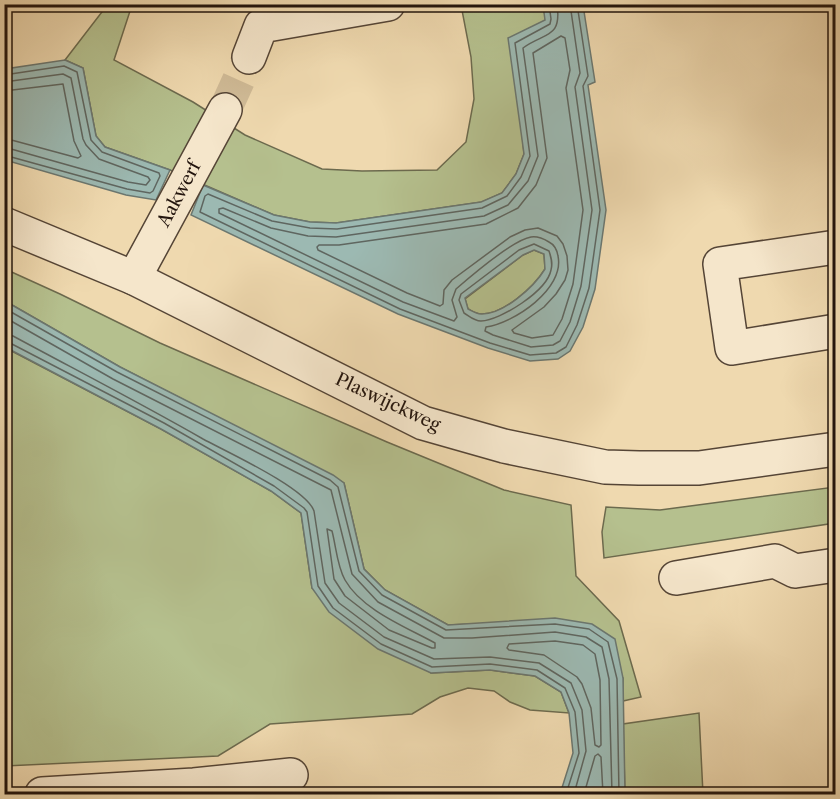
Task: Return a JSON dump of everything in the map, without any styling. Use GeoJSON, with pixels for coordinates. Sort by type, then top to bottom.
{"type":"FeatureCollection","features":[{"type":"Feature","properties":{"kind":"street"},"geometry":{"type":"LineString","coordinates":[[249,57],[261,26],[388,4]]}},
{"type":"Feature","properties":{"kind":"street","name":"Aakwerf"},"geometry":{"type":"LineString","coordinates":[[134,278],[225,110]]}},
{"type":"Feature","properties":{"kind":"street","name":"Plaswijckweg"},"geometry":{"type":"LineString","coordinates":[[4,224],[134,278],[423,423],[504,446],[605,467],[639,468],[699,468],[836,449]]}},
{"type":"Feature","properties":{"kind":"street"},"geometry":{"type":"LineString","coordinates":[[836,247],[720,264],[732,348],[836,331]]}},
{"type":"Feature","properties":{"kind":"street"},"geometry":{"type":"LineString","coordinates":[[676,578],[775,561],[795,571],[836,565]]}},
{"type":"Feature","properties":{"kind":"street"},"geometry":{"type":"LineString","coordinates":[[42,795],[194,785],[291,775]]}},
{"type":"Feature","properties":{"kind":"green space"},"geometry":{"type":"Polygon","coordinates":[[[105,5],[132,5],[114,60],[193,102],[245,135],[322,169],[362,171],[437,170],[466,142],[474,99],[471,57],[461,5],[543,5],[546,20],[530,29],[521,122],[524,154],[516,174],[502,193],[482,202],[336,223],[310,222],[274,215],[170,170],[105,147],[96,136],[83,68],[65,60],[105,5]]]}},
{"type":"Feature","properties":{"kind":"green space"},"geometry":{"type":"Polygon","coordinates":[[[534,250],[544,254],[545,269],[526,291],[508,305],[490,313],[479,314],[468,309],[465,299],[523,255],[534,250]]]}},
{"type":"Feature","properties":{"kind":"green space"},"geometry":{"type":"Polygon","coordinates":[[[5,269],[160,343],[387,442],[504,490],[571,505],[576,576],[619,621],[641,697],[623,701],[623,678],[471,624],[448,625],[385,590],[364,569],[344,483],[120,367],[5,301],[5,269]]]}},
{"type":"Feature","properties":{"kind":"green space"},"geometry":{"type":"Polygon","coordinates":[[[4,347],[161,429],[271,491],[301,513],[312,588],[431,673],[490,670],[535,676],[561,692],[569,713],[530,710],[510,702],[494,691],[468,688],[440,697],[412,714],[270,724],[218,756],[5,766],[4,347]]]}},
{"type":"Feature","properties":{"kind":"green space"},"geometry":{"type":"Polygon","coordinates":[[[835,487],[835,523],[604,558],[602,532],[606,507],[660,510],[835,487]]]}},
{"type":"Feature","properties":{"kind":"green space"},"geometry":{"type":"Polygon","coordinates":[[[699,713],[703,794],[625,794],[623,724],[699,713]]]}},
{"type":"Feature","properties":{"kind":"water"},"geometry":{"type":"Polygon","coordinates":[[[543,5],[583,5],[595,82],[588,85],[606,210],[595,289],[583,327],[570,351],[558,359],[530,361],[488,348],[398,314],[191,215],[203,185],[274,215],[310,222],[336,223],[481,202],[502,193],[516,174],[524,154],[508,38],[545,20],[543,5]],[[534,250],[523,255],[465,298],[468,309],[479,314],[490,313],[517,299],[545,269],[544,254],[534,250]]]}},
{"type":"Feature","properties":{"kind":"water"},"geometry":{"type":"Polygon","coordinates":[[[65,60],[83,68],[96,136],[105,147],[170,170],[156,200],[126,195],[5,160],[5,69],[65,60]]]}},
{"type":"Feature","properties":{"kind":"water"},"geometry":{"type":"Polygon","coordinates":[[[5,301],[120,367],[333,475],[344,483],[364,569],[385,590],[448,625],[555,618],[592,624],[615,639],[623,678],[625,794],[560,794],[573,753],[569,713],[561,692],[535,676],[490,670],[431,673],[378,649],[329,612],[312,588],[301,513],[271,491],[161,429],[5,347],[5,301]]]}},
{"type":"Feature","properties":{"kind":"tunnel"},"geometry":{"type":"LineString","coordinates":[[225,110],[249,57]]}}]}
